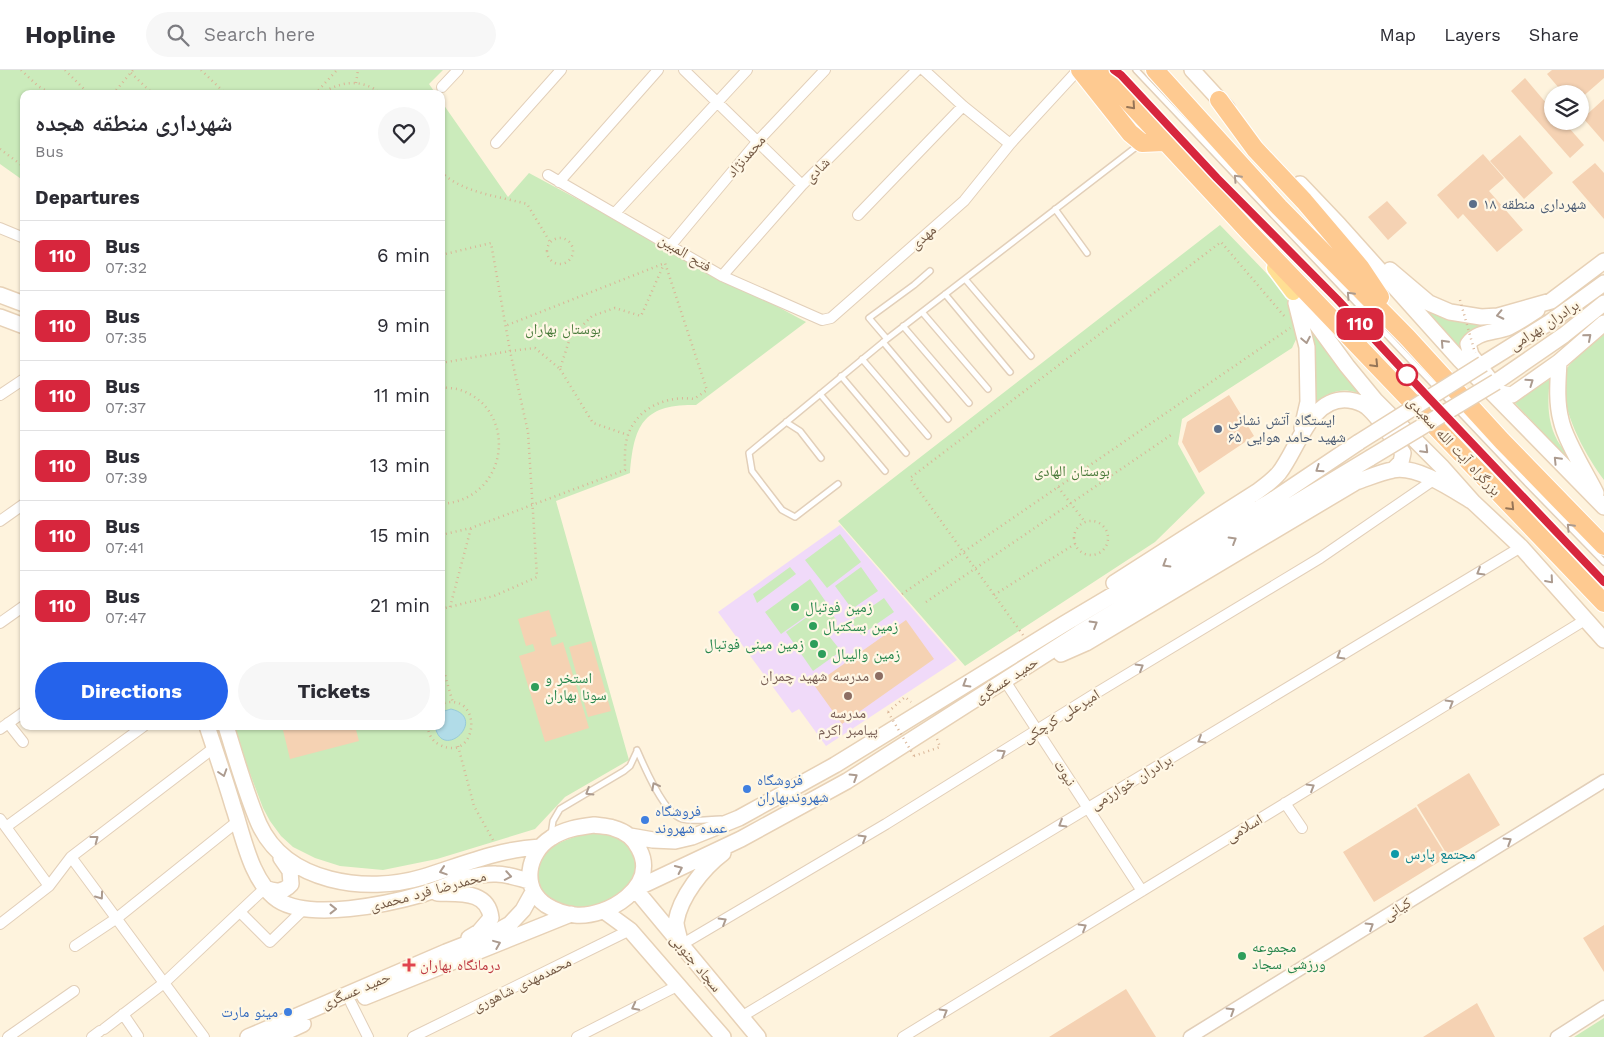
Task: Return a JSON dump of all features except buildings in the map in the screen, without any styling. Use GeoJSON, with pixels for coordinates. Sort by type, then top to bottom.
{"type":"FeatureCollection","features":[{"type":"Feature","properties":{"kind":"highway"},"geometry":{"type":"LineString","coordinates":[[1079,70],[1130,133],[1142,142],[1164,142]]}},
{"type":"Feature","properties":{"kind":"highway","name":"بزرگراه آیت الله سعیدی"},"geometry":{"type":"LineString","coordinates":[[1099,70],[1247,230],[1604,603]]}},
{"type":"Feature","properties":{"kind":"highway"},"geometry":{"type":"LineString","coordinates":[[1155,70],[1279,207],[1407,337],[1502,441],[1604,546]]}},
{"type":"Feature","properties":{"kind":"highway"},"geometry":{"type":"LineString","coordinates":[[1219,100],[1255,149],[1304,202],[1360,268],[1407,337]]}},
{"type":"Feature","properties":{"kind":"main road"},"geometry":{"type":"LineString","coordinates":[[1192,70],[1339,225],[1460,360],[1602,505]]}},
{"type":"Feature","properties":{"kind":"main road"},"geometry":{"type":"LineString","coordinates":[[1339,225],[1429,303],[1450,312],[1481,318],[1498,316],[1551,301]]}},
{"type":"Feature","properties":{"kind":"main road"},"geometry":{"type":"LineString","coordinates":[[1247,230],[1347,366],[1376,400],[1441,466],[1473,502],[1521,547],[1604,640]]}},
{"type":"Feature","properties":{"kind":"main road"},"geometry":{"type":"LineString","coordinates":[[1604,261],[1529,316],[1509,327],[1479,335],[1472,339],[1468,344],[1469,350],[1500,393],[1512,395],[1559,362],[1604,323]]}},
{"type":"Feature","properties":{"kind":"main road","name":"برادران بهرامی"},"geometry":{"type":"LineString","coordinates":[[1359,442],[1550,322],[1604,283]]}},
{"type":"Feature","properties":{"kind":"main road"},"geometry":{"type":"LineString","coordinates":[[1293,292],[1307,347],[1308,402],[1299,442]]}},
{"type":"Feature","properties":{"kind":"main road"},"geometry":{"type":"LineString","coordinates":[[0,295],[20,302]]}},
{"type":"Feature","properties":{"kind":"main road","name":"برادران بهرامی"},"geometry":{"type":"LineString","coordinates":[[1370,458],[1496,382],[1564,335],[1604,303]]}},
{"type":"Feature","properties":{"kind":"main road"},"geometry":{"type":"LineString","coordinates":[[0,317],[20,324]]}},
{"type":"Feature","properties":{"kind":"main road"},"geometry":{"type":"LineString","coordinates":[[1559,362],[1558,403],[1561,422],[1602,505]]}},
{"type":"Feature","properties":{"kind":"main road"},"geometry":{"type":"LineString","coordinates":[[989,670],[1066,613],[1258,491],[1278,474],[1299,442],[1310,420],[1323,406],[1342,399],[1356,401],[1374,414],[1403,453],[1401,462],[1394,469],[1356,482],[1086,642],[1009,678]]}},
{"type":"Feature","properties":{"kind":"main road","name":"حمید عسگری"},"geometry":{"type":"LineString","coordinates":[[630,836],[675,841],[692,837],[739,818],[835,765],[1271,501],[1359,442]]}},
{"type":"Feature","properties":{"kind":"main road","name":"حمید عسگری"},"geometry":{"type":"LineString","coordinates":[[635,889],[740,839],[847,782],[1079,633],[1370,458]]}},
{"type":"Feature","properties":{"kind":"main road"},"geometry":{"type":"LineString","coordinates":[[1394,469],[1409,471],[1435,479],[1473,502]]}},
{"type":"Feature","properties":{"kind":"main road","name":"محمدرضا فرد محمدی"},"geometry":{"type":"LineString","coordinates":[[208,730],[256,872],[265,888],[278,900],[291,906],[331,910],[377,906],[426,893],[476,876],[494,874],[531,886]]}},
{"type":"Feature","properties":{"kind":"main road","name":"محمدرضا فرد محمدی"},"geometry":{"type":"LineString","coordinates":[[227,730],[260,825],[274,846],[291,861],[309,872],[333,881],[365,884],[390,883],[420,878],[500,853],[545,842]]}},
{"type":"Feature","properties":{"kind":"main road"},"geometry":{"type":"LineString","coordinates":[[594,825],[613,828],[630,836],[638,845],[644,861],[641,877],[635,889],[622,901],[593,913],[571,914],[558,911],[548,905],[531,886],[530,870],[545,842],[571,829],[594,825]]}},
{"type":"Feature","properties":{"kind":"main road"},"geometry":{"type":"LineString","coordinates":[[681,945],[676,924],[678,914],[687,895],[712,861],[740,839]]}},
{"type":"Feature","properties":{"kind":"main road"},"geometry":{"type":"LineString","coordinates":[[265,888],[280,891],[287,889],[291,884],[290,871],[274,846]]}},
{"type":"Feature","properties":{"kind":"main road","name":"حمید عسگری"},"geometry":{"type":"LineString","coordinates":[[248,1037],[492,934],[510,924],[523,910],[531,886]]}},
{"type":"Feature","properties":{"kind":"main road","name":"سجاد جنوبی"},"geometry":{"type":"LineString","coordinates":[[635,889],[758,1037]]}},
{"type":"Feature","properties":{"kind":"main road"},"geometry":{"type":"LineString","coordinates":[[426,893],[466,894],[478,897],[486,904],[490,912],[491,918],[479,932],[446,952]]}},
{"type":"Feature","properties":{"kind":"main road","name":"سجاد جنوبی"},"geometry":{"type":"LineString","coordinates":[[604,910],[630,930],[723,1037]]}},
{"type":"Feature","properties":{"kind":"main road","name":"حمید عسگری"},"geometry":{"type":"LineString","coordinates":[[275,1037],[351,1003],[571,914]]}},
{"type":"Feature","properties":{"kind":"street"},"geometry":{"type":"LineString","coordinates":[[442,87],[458,70]]}},
{"type":"Feature","properties":{"kind":"street"},"geometry":{"type":"LineString","coordinates":[[496,142],[560,70]]}},
{"type":"Feature","properties":{"kind":"street"},"geometry":{"type":"LineString","coordinates":[[559,182],[658,70]]}},
{"type":"Feature","properties":{"kind":"street"},"geometry":{"type":"LineString","coordinates":[[684,70],[802,185]]}},
{"type":"Feature","properties":{"kind":"street"},"geometry":{"type":"LineString","coordinates":[[615,213],[747,70]]}},
{"type":"Feature","properties":{"kind":"street","name":"محمدنژاد"},"geometry":{"type":"LineString","coordinates":[[671,245],[757,142],[824,70]]}},
{"type":"Feature","properties":{"kind":"street","name":"شادی"},"geometry":{"type":"LineString","coordinates":[[722,276],[802,185],[917,70]]}},
{"type":"Feature","properties":{"kind":"street"},"geometry":{"type":"LineString","coordinates":[[924,70],[963,106],[1010,144]]}},
{"type":"Feature","properties":{"kind":"street","name":"مهدی"},"geometry":{"type":"LineString","coordinates":[[826,320],[964,201],[1010,144],[1079,70]]}},
{"type":"Feature","properties":{"kind":"street"},"geometry":{"type":"LineString","coordinates":[[858,215],[963,106]]}},
{"type":"Feature","properties":{"kind":"street","name":"فتح المبین"},"geometry":{"type":"LineString","coordinates":[[548,175],[722,276],[822,320],[826,320]]}},
{"type":"Feature","properties":{"kind":"street"},"geometry":{"type":"LineString","coordinates":[[0,228],[20,236]]}},
{"type":"Feature","properties":{"kind":"street"},"geometry":{"type":"LineString","coordinates":[[0,395],[20,381]]}},
{"type":"Feature","properties":{"kind":"street","name":"امیرعلی کرچکی"},"geometry":{"type":"LineString","coordinates":[[681,945],[886,824],[1320,558],[1435,479]]}},
{"type":"Feature","properties":{"kind":"street"},"geometry":{"type":"LineString","coordinates":[[0,521],[20,507]]}},
{"type":"Feature","properties":{"kind":"street","name":"برادران خوارزمی"},"geometry":{"type":"LineString","coordinates":[[741,1017],[1521,547]]}},
{"type":"Feature","properties":{"kind":"street"},"geometry":{"type":"LineString","coordinates":[[0,623],[20,609]]}},
{"type":"Feature","properties":{"kind":"street","name":"اسلامی"},"geometry":{"type":"LineString","coordinates":[[903,1037],[1585,620]]}},
{"type":"Feature","properties":{"kind":"street","name":"نبوت"},"geometry":{"type":"LineString","coordinates":[[1009,678],[1037,730],[1142,891]]}},
{"type":"Feature","properties":{"kind":"street"},"geometry":{"type":"LineString","coordinates":[[20,715],[4,726],[23,742]]}},
{"type":"Feature","properties":{"kind":"street"},"geometry":{"type":"LineString","coordinates":[[49,886],[3,823],[138,730]]}},
{"type":"Feature","properties":{"kind":"street"},"geometry":{"type":"LineString","coordinates":[[0,924],[49,886],[71,857],[214,747]]}},
{"type":"Feature","properties":{"kind":"street","name":"کیانی"},"geometry":{"type":"LineString","coordinates":[[1190,1037],[1604,781]]}},
{"type":"Feature","properties":{"kind":"street"},"geometry":{"type":"LineString","coordinates":[[1285,803],[1302,828]]}},
{"type":"Feature","properties":{"kind":"street"},"geometry":{"type":"LineString","coordinates":[[75,946],[117,918],[238,821]]}},
{"type":"Feature","properties":{"kind":"street"},"geometry":{"type":"LineString","coordinates":[[71,857],[204,1037]]}},
{"type":"Feature","properties":{"kind":"street"},"geometry":{"type":"LineString","coordinates":[[99,1032],[164,983],[265,888]]}},
{"type":"Feature","properties":{"kind":"street"},"geometry":{"type":"LineString","coordinates":[[240,912],[270,942],[305,908]]}},
{"type":"Feature","properties":{"kind":"street","name":"محمدمهدی شاهوری"},"geometry":{"type":"LineString","coordinates":[[413,1037],[630,930]]}},
{"type":"Feature","properties":{"kind":"street"},"geometry":{"type":"LineString","coordinates":[[577,1037],[679,985]]}},
{"type":"Feature","properties":{"kind":"street"},"geometry":{"type":"LineString","coordinates":[[8,1037],[74,991]]}},
{"type":"Feature","properties":{"kind":"street"},"geometry":{"type":"LineString","coordinates":[[351,1003],[368,1037]]}},
{"type":"Feature","properties":{"kind":"street"},"geometry":{"type":"LineString","coordinates":[[1556,1037],[1604,1007]]}},
{"type":"Feature","properties":{"kind":"street"},"geometry":{"type":"LineString","coordinates":[[123,1014],[138,1036]]}},
{"type":"Feature","properties":{"kind":"lane"},"geometry":{"type":"LineString","coordinates":[[1114,70],[1121,75],[1223,184],[1337,299],[1604,582]]}},
{"type":"Feature","properties":{"kind":"lane"},"geometry":{"type":"LineString","coordinates":[[1136,70],[1604,562]]}},
{"type":"Feature","properties":{"kind":"lane"},"geometry":{"type":"LineString","coordinates":[[838,484],[795,517],[782,510],[752,471],[749,452],[885,340],[1142,142]]}},
{"type":"Feature","properties":{"kind":"lane"},"geometry":{"type":"LineString","coordinates":[[1055,209],[1087,253]]}},
{"type":"Feature","properties":{"kind":"lane"},"geometry":{"type":"LineString","coordinates":[[930,271],[914,286],[869,318],[948,419]]}},
{"type":"Feature","properties":{"kind":"lane"},"geometry":{"type":"LineString","coordinates":[[965,279],[1030,356]]}},
{"type":"Feature","properties":{"kind":"lane"},"geometry":{"type":"LineString","coordinates":[[945,294],[1010,372]]}},
{"type":"Feature","properties":{"kind":"lane"},"geometry":{"type":"LineString","coordinates":[[922,312],[988,389]]}},
{"type":"Feature","properties":{"kind":"lane"},"geometry":{"type":"LineString","coordinates":[[903,326],[969,403]]}},
{"type":"Feature","properties":{"kind":"lane"},"geometry":{"type":"LineString","coordinates":[[862,359],[928,436]]}},
{"type":"Feature","properties":{"kind":"lane"},"geometry":{"type":"LineString","coordinates":[[841,376],[906,453]]}},
{"type":"Feature","properties":{"kind":"lane"},"geometry":{"type":"LineString","coordinates":[[820,394],[885,471]]}},
{"type":"Feature","properties":{"kind":"lane"},"geometry":{"type":"LineString","coordinates":[[786,422],[800,431],[821,458]]}},
{"type":"Feature","properties":{"kind":"lane"},"geometry":{"type":"LineString","coordinates":[[545,842],[560,809],[624,771],[630,766],[637,750],[659,794],[674,814],[682,819],[692,820],[739,818]]}},
{"type":"Feature","properties":{"kind":"path"},"geometry":{"type":"LineString","coordinates":[[21,70],[45,90]]}},
{"type":"Feature","properties":{"kind":"path"},"geometry":{"type":"LineString","coordinates":[[65,70],[85,90]]}},
{"type":"Feature","properties":{"kind":"path"},"geometry":{"type":"LineString","coordinates":[[201,70],[222,90]]}},
{"type":"Feature","properties":{"kind":"path"},"geometry":{"type":"LineString","coordinates":[[318,90],[337,70]]}},
{"type":"Feature","properties":{"kind":"path"},"geometry":{"type":"LineString","coordinates":[[356,83],[358,70]]}},
{"type":"Feature","properties":{"kind":"path"},"geometry":{"type":"LineString","coordinates":[[116,90],[132,71],[149,90]]}},
{"type":"Feature","properties":{"kind":"path"},"geometry":{"type":"LineString","coordinates":[[326,90],[331,86],[346,82],[361,83],[377,90]]}},
{"type":"Feature","properties":{"kind":"path"},"geometry":{"type":"LineString","coordinates":[[0,149],[20,164]]}},
{"type":"Feature","properties":{"kind":"path"},"geometry":{"type":"LineString","coordinates":[[445,175],[465,188],[527,204],[550,242]]}},
{"type":"Feature","properties":{"kind":"path"},"geometry":{"type":"LineString","coordinates":[[557,238],[568,241],[572,248],[569,260],[561,264],[552,262],[546,250],[550,242],[557,238]]}},
{"type":"Feature","properties":{"kind":"path"},"geometry":{"type":"LineString","coordinates":[[1027,642],[910,478],[1221,242],[1286,318]]}},
{"type":"Feature","properties":{"kind":"path"},"geometry":{"type":"LineString","coordinates":[[445,254],[491,244],[505,326],[528,432],[537,577],[494,596],[445,608]]}},
{"type":"Feature","properties":{"kind":"path"},"geometry":{"type":"LineString","coordinates":[[505,326],[664,263]]}},
{"type":"Feature","properties":{"kind":"path"},"geometry":{"type":"LineString","coordinates":[[560,369],[570,338],[592,316],[615,308],[641,316],[664,263]]}},
{"type":"Feature","properties":{"kind":"path"},"geometry":{"type":"LineString","coordinates":[[445,534],[471,528],[625,470],[624,451],[628,435],[636,420],[651,407],[664,400],[680,397],[694,399],[707,390],[664,263]]}},
{"type":"Feature","properties":{"kind":"path"},"geometry":{"type":"LineString","coordinates":[[1460,300],[1474,352],[1483,364]]}},
{"type":"Feature","properties":{"kind":"path"},"geometry":{"type":"LineString","coordinates":[[902,594],[1293,325]]}},
{"type":"Feature","properties":{"kind":"path"},"geometry":{"type":"LineString","coordinates":[[445,362],[535,348],[560,369],[593,423],[628,435]]}},
{"type":"Feature","properties":{"kind":"path"},"geometry":{"type":"LineString","coordinates":[[445,388],[457,389],[474,397],[488,410],[497,427],[500,445],[497,464],[488,482],[473,496],[454,503],[445,504]]}},
{"type":"Feature","properties":{"kind":"path"},"geometry":{"type":"LineString","coordinates":[[926,602],[1171,435]]}},
{"type":"Feature","properties":{"kind":"path"},"geometry":{"type":"LineString","coordinates":[[1058,487],[1085,522]]}},
{"type":"Feature","properties":{"kind":"path"},"geometry":{"type":"LineString","coordinates":[[1091,521],[1102,525],[1108,534],[1107,546],[1104,550],[1093,555],[1082,553],[1075,544],[1074,534],[1085,522],[1091,521]]}},
{"type":"Feature","properties":{"kind":"path"},"geometry":{"type":"LineString","coordinates":[[450,607],[471,528]]}},
{"type":"Feature","properties":{"kind":"path"},"geometry":{"type":"LineString","coordinates":[[994,595],[1075,544]]}},
{"type":"Feature","properties":{"kind":"path"},"geometry":{"type":"LineString","coordinates":[[445,675],[453,703]]}},
{"type":"Feature","properties":{"kind":"path"},"geometry":{"type":"LineString","coordinates":[[906,697],[888,712],[914,756],[940,747]]}},
{"type":"Feature","properties":{"kind":"path"},"geometry":{"type":"LineString","coordinates":[[429,730],[431,738],[436,743],[450,748],[458,746],[469,737],[472,723],[466,709],[453,703],[445,704]]}},
{"type":"Feature","properties":{"kind":"path"},"geometry":{"type":"LineString","coordinates":[[458,746],[474,806],[500,853]]}},
{"type":"Feature","properties":{"kind":"shaded area"},"geometry":{"type":"Polygon","coordinates":[[[840,525],[957,660],[826,746],[799,709],[792,713],[718,612],[840,525]]]}},
{"type":"Feature","properties":{"kind":"green space"},"geometry":{"type":"Polygon","coordinates":[[[0,70],[443,70],[429,84],[433,90],[20,90],[20,178],[0,164],[0,70]]]}},
{"type":"Feature","properties":{"kind":"green space","name":"بوستان بهاران"},"geometry":{"type":"Polygon","coordinates":[[[445,107],[508,197],[529,173],[806,322],[696,405],[664,408],[653,413],[639,430],[632,456],[630,473],[556,501],[629,760],[565,797],[535,829],[437,859],[383,870],[340,866],[315,858],[293,847],[281,836],[263,808],[234,730],[445,730],[445,107]]]}},
{"type":"Feature","properties":{"kind":"green space","name":"بوستان الهادی"},"geometry":{"type":"Polygon","coordinates":[[[1220,225],[1285,295],[1295,315],[1299,333],[1292,348],[1182,419],[1178,444],[1205,493],[1155,542],[965,666],[838,521],[1220,225]]]}},
{"type":"Feature","properties":{"kind":"green space"},"geometry":{"type":"Polygon","coordinates":[[[1411,298],[1507,319],[1467,339],[1461,350],[1411,298]]]}},
{"type":"Feature","properties":{"kind":"green space"},"geometry":{"type":"Polygon","coordinates":[[[1307,319],[1337,366],[1368,398],[1353,392],[1339,391],[1326,396],[1312,405],[1307,319]]]}},
{"type":"Feature","properties":{"kind":"green space"},"geometry":{"type":"Polygon","coordinates":[[[1604,334],[1604,480],[1588,456],[1574,427],[1568,411],[1564,382],[1569,365],[1604,334]]]}},
{"type":"Feature","properties":{"kind":"green space"},"geometry":{"type":"Polygon","coordinates":[[[1550,379],[1548,405],[1553,430],[1556,438],[1579,472],[1514,402],[1550,379]]]}},
{"type":"Feature","properties":{"kind":"green space"},"geometry":{"type":"Polygon","coordinates":[[[840,534],[861,562],[827,588],[805,560],[840,534]]]}},
{"type":"Feature","properties":{"kind":"green space"},"geometry":{"type":"Polygon","coordinates":[[[790,567],[796,574],[757,603],[753,594],[790,567]]]}},
{"type":"Feature","properties":{"kind":"green space"},"geometry":{"type":"Polygon","coordinates":[[[861,567],[878,591],[852,609],[835,586],[861,567]]]}},
{"type":"Feature","properties":{"kind":"green space","name":"زمین فوتبال"},"geometry":{"type":"Polygon","coordinates":[[[810,579],[826,602],[781,634],[765,612],[810,579]]]}},
{"type":"Feature","properties":{"kind":"green space"},"geometry":{"type":"Polygon","coordinates":[[[884,598],[894,612],[861,635],[851,621],[884,598]]]}},
{"type":"Feature","properties":{"kind":"green space"},"geometry":{"type":"Polygon","coordinates":[[[825,604],[837,621],[825,631],[841,651],[813,671],[786,632],[825,604]]]}},
{"type":"Feature","properties":{"kind":"green space"},"geometry":{"type":"Polygon","coordinates":[[[592,833],[611,835],[618,838],[629,848],[635,862],[634,877],[630,884],[616,897],[599,905],[589,907],[570,907],[549,900],[538,888],[536,872],[539,862],[552,847],[572,838],[592,833]]]}},
{"type":"Feature","properties":{"kind":"green space"},"geometry":{"type":"Polygon","coordinates":[[[1604,1018],[1604,1037],[1574,1037],[1604,1018]]]}},
{"type":"Feature","properties":{"kind":"water"},"geometry":{"type":"Polygon","coordinates":[[[451,709],[462,714],[466,721],[460,735],[453,739],[446,740],[439,736],[437,730],[445,730],[445,711],[451,709]]]}},
{"type":"Feature","properties":{"kind":"bus line","name":"110"},"geometry":{"type":"LineString","coordinates":[[1114,70],[1166,122],[1260,223],[1337,299],[1604,582]]}},
{"type":"Feature","properties":{"kind":"place","name":"شهرداری منطقه ۱۸"},"geometry":{"type":"Point","coordinates":[1473,204]}},
{"type":"Feature","properties":{"kind":"place","name":"ایستگاه آتش نشانی ۶۵ شهید حامد هوایی"},"geometry":{"type":"Point","coordinates":[1218,429]}},
{"type":"Feature","properties":{"kind":"place","name":"زمین فوتبال"},"geometry":{"type":"Point","coordinates":[795,607]}},
{"type":"Feature","properties":{"kind":"place","name":"زمین بسکتبال"},"geometry":{"type":"Point","coordinates":[813,626]}},
{"type":"Feature","properties":{"kind":"place","name":"زمین مینی فوتبال"},"geometry":{"type":"Point","coordinates":[814,644]}},
{"type":"Feature","properties":{"kind":"place","name":"زمین والیبال"},"geometry":{"type":"Point","coordinates":[822,654]}},
{"type":"Feature","properties":{"kind":"place","name":"مدرسه شهید چمران"},"geometry":{"type":"Point","coordinates":[879,676]}},
{"type":"Feature","properties":{"kind":"place","name":"استخر و سونا بهاران"},"geometry":{"type":"Point","coordinates":[535,687]}},
{"type":"Feature","properties":{"kind":"place","name":"مدرسه پیامبر اکرم"},"geometry":{"type":"Point","coordinates":[848,696]}},
{"type":"Feature","properties":{"kind":"place","name":"فروشگاه شهروندبهاران"},"geometry":{"type":"Point","coordinates":[747,789]}},
{"type":"Feature","properties":{"kind":"place","name":"فروشگاه عمده شهروند"},"geometry":{"type":"Point","coordinates":[645,820]}},
{"type":"Feature","properties":{"kind":"place","name":"مجتمع پارس"},"geometry":{"type":"Point","coordinates":[1395,854]}},
{"type":"Feature","properties":{"kind":"place","name":"مجموعه ورزشی سجاد"},"geometry":{"type":"Point","coordinates":[1242,956]}},
{"type":"Feature","properties":{"kind":"place","name":"درمانگاه بهاران"},"geometry":{"type":"Point","coordinates":[409,965]}},
{"type":"Feature","properties":{"kind":"place","name":"مینو مارت"},"geometry":{"type":"Point","coordinates":[288,1012]}}]}
